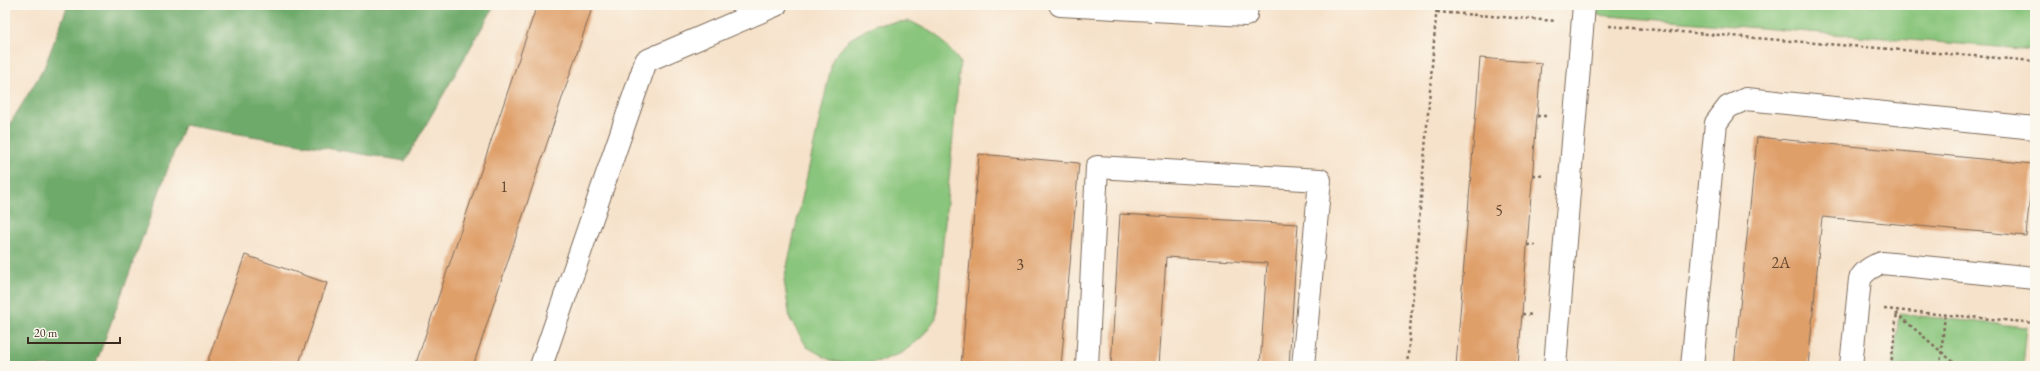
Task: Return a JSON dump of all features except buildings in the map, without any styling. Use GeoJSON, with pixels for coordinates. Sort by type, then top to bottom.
{"type":"FeatureCollection","features":[{"type":"Feature","properties":{"kind":"lane"},"geometry":{"type":"LineString","coordinates":[[541,366],[646,61],[776,5]]}},
{"type":"Feature","properties":{"kind":"lane"},"geometry":{"type":"LineString","coordinates":[[1060,5],[1246,15],[1247,5]]}},
{"type":"Feature","properties":{"kind":"lane"},"geometry":{"type":"LineString","coordinates":[[1555,366],[1583,14]]}},
{"type":"Feature","properties":{"kind":"lane"},"geometry":{"type":"LineString","coordinates":[[1692,366],[1716,123],[1728,107],[1746,99],[2035,128]]}},
{"type":"Feature","properties":{"kind":"lane"},"geometry":{"type":"LineString","coordinates":[[1087,366],[1097,167],[1320,180],[1303,366]]}},
{"type":"Feature","properties":{"kind":"lane"},"geometry":{"type":"LineString","coordinates":[[1851,366],[1860,279],[1866,270],[1882,263],[2035,278]]}},
{"type":"Feature","properties":{"kind":"path"},"geometry":{"type":"LineString","coordinates":[[1407,366],[1437,5]]}},
{"type":"Feature","properties":{"kind":"path"},"geometry":{"type":"LineString","coordinates":[[1437,12],[1583,14],[2035,61]]}},
{"type":"Feature","properties":{"kind":"path"},"geometry":{"type":"LineString","coordinates":[[1857,306],[1897,312],[2035,323]]}},
{"type":"Feature","properties":{"kind":"path"},"geometry":{"type":"LineString","coordinates":[[1897,312],[1958,366]]}},
{"type":"Feature","properties":{"kind":"path"},"geometry":{"type":"LineString","coordinates":[[1891,366],[1897,312]]}},
{"type":"Feature","properties":{"kind":"path"},"geometry":{"type":"LineString","coordinates":[[1940,366],[1946,315]]}},
{"type":"Feature","properties":{"kind":"green space"},"geometry":{"type":"Polygon","coordinates":[[[68,5],[495,5],[405,161],[184,125],[95,366],[5,366],[5,132],[44,68],[68,5]]]}},
{"type":"Feature","properties":{"kind":"green space"},"geometry":{"type":"Polygon","coordinates":[[[1597,5],[2035,5],[2035,50],[1596,15],[1597,5]]]}},
{"type":"Feature","properties":{"kind":"green space"},"geometry":{"type":"Polygon","coordinates":[[[910,21],[937,35],[960,62],[936,318],[921,338],[902,353],[880,361],[855,365],[830,360],[807,347],[790,319],[784,280],[833,58],[850,39],[876,24],[910,21]]]}},
{"type":"Feature","properties":{"kind":"green space"},"geometry":{"type":"Polygon","coordinates":[[[1899,314],[2027,327],[2023,366],[1893,366],[1899,314]]]}}]}
